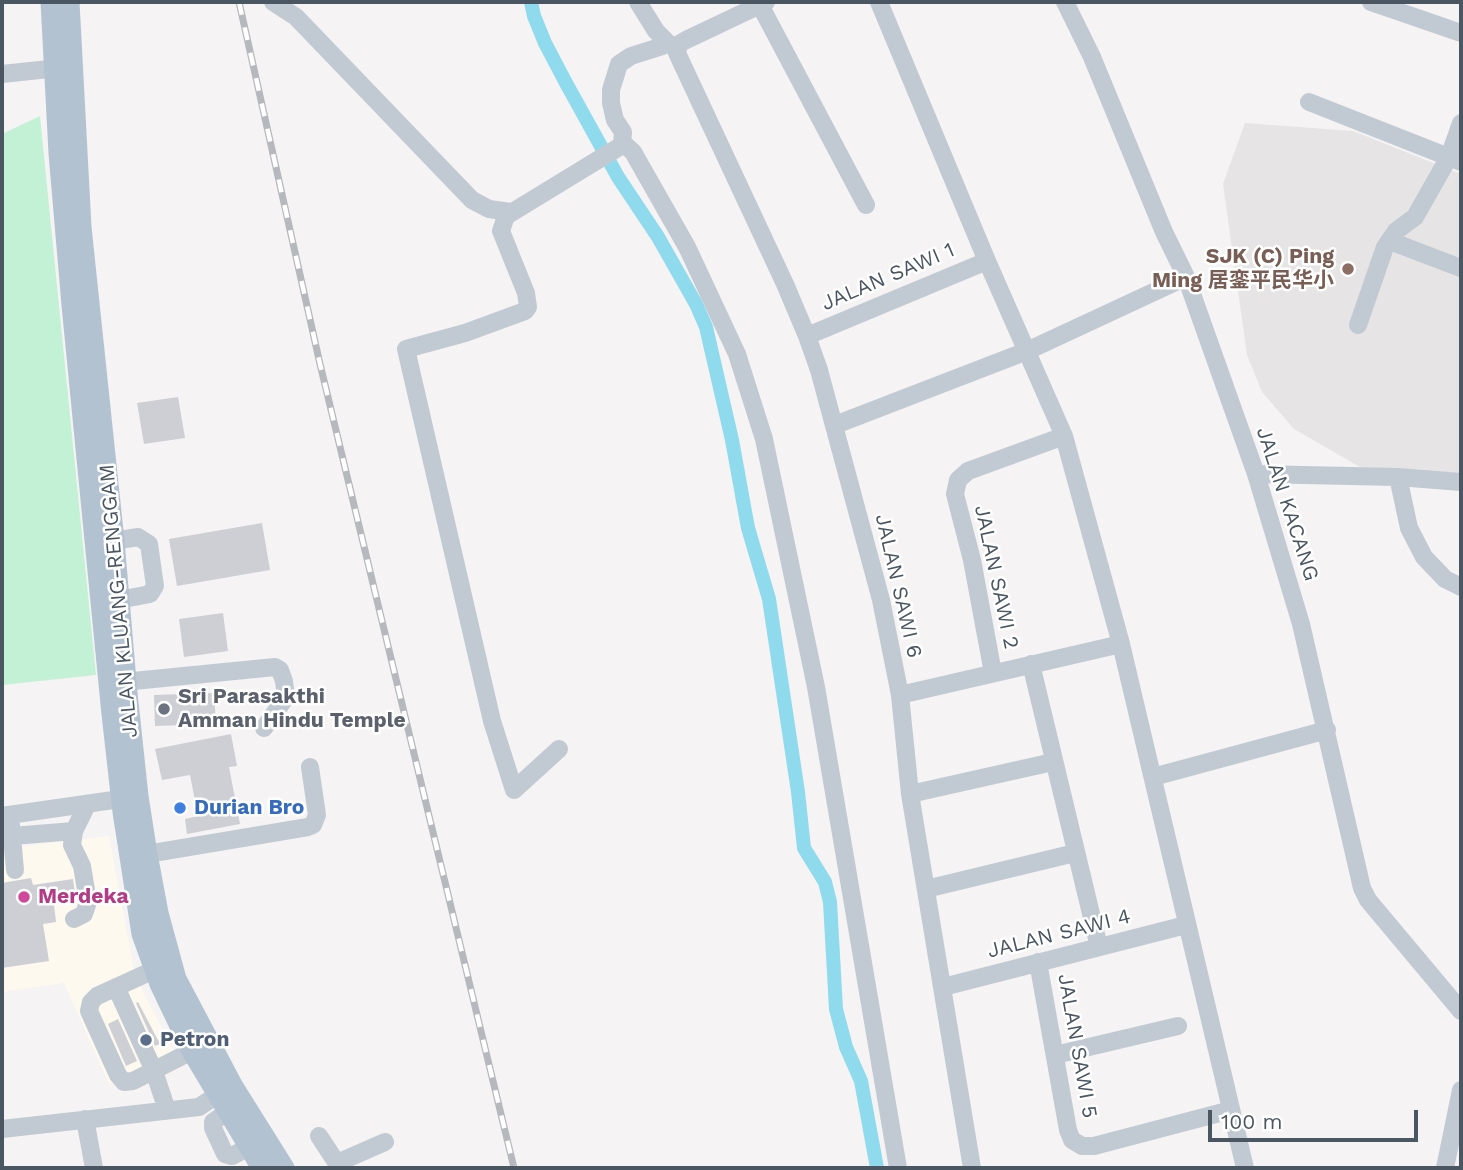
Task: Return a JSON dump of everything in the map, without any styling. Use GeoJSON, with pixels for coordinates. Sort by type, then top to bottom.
{"type":"FeatureCollection","features":[{"type":"Feature","properties":{"kind":"main road","name":"JALAN KLUANG-RENGGAM"},"geometry":{"type":"LineString","coordinates":[[51,2],[63,67],[114,541],[111,601]]}},
{"type":"Feature","properties":{"kind":"main road","name":"JALAN KLUANG-RENGGAM"},"geometry":{"type":"LineString","coordinates":[[69,2],[63,67],[65,222],[111,601],[142,934],[155,971],[192,1051],[284,1168]]}},
{"type":"Feature","properties":{"kind":"main road","name":"JALAN KLUANG-RENGGAM"},"geometry":{"type":"LineString","coordinates":[[130,798],[147,854],[158,913],[176,979],[248,1147],[262,1168]]}},
{"type":"Feature","properties":{"kind":"street"},"geometry":{"type":"LineString","coordinates":[[273,2],[296,17],[472,200],[489,209],[511,212]]}},
{"type":"Feature","properties":{"kind":"street","name":"JALAN SAWI 6"},"geometry":{"type":"LineString","coordinates":[[638,2],[656,31],[675,45],[807,336],[835,425],[881,600],[900,695],[910,794],[972,1168]]}},
{"type":"Feature","properties":{"kind":"street"},"geometry":{"type":"LineString","coordinates":[[878,2],[1064,436],[1121,644],[1245,1168]]}},
{"type":"Feature","properties":{"kind":"street","name":"JALAN KACANG"},"geometry":{"type":"LineString","coordinates":[[1065,2],[1092,57],[1185,277],[1256,474],[1301,624],[1362,888],[1368,900],[1461,1011]]}},
{"type":"Feature","properties":{"kind":"street"},"geometry":{"type":"LineString","coordinates":[[1371,2],[1461,33]]}},
{"type":"Feature","properties":{"kind":"street"},"geometry":{"type":"LineString","coordinates":[[612,150],[623,132],[615,120],[611,103],[611,90],[619,64],[631,56],[675,45],[763,3],[866,205]]}},
{"type":"Feature","properties":{"kind":"street"},"geometry":{"type":"LineString","coordinates":[[2,74],[63,67]]}},
{"type":"Feature","properties":{"kind":"street"},"geometry":{"type":"LineString","coordinates":[[1308,102],[1455,160]]}},
{"type":"Feature","properties":{"kind":"street"},"geometry":{"type":"LineString","coordinates":[[1358,325],[1385,247],[1396,231],[1415,217],[1455,160],[1461,123]]}},
{"type":"Feature","properties":{"kind":"street"},"geometry":{"type":"LineString","coordinates":[[559,749],[514,790],[492,721],[406,349],[498,322],[525,311],[528,307],[526,293],[501,231],[506,216],[612,150],[629,146],[687,247],[737,354],[764,439],[816,687],[898,1168]]}},
{"type":"Feature","properties":{"kind":"street"},"geometry":{"type":"LineString","coordinates":[[1390,241],[1461,268]]}},
{"type":"Feature","properties":{"kind":"street","name":"JALAN SAWI 1"},"geometry":{"type":"LineString","coordinates":[[807,336],[987,261]]}},
{"type":"Feature","properties":{"kind":"street"},"geometry":{"type":"LineString","coordinates":[[835,425],[1027,351],[1185,277]]}},
{"type":"Feature","properties":{"kind":"street","name":"JALAN SAWI 2"},"geometry":{"type":"LineString","coordinates":[[993,673],[972,560],[955,494],[958,481],[968,471],[1064,436]]}},
{"type":"Feature","properties":{"kind":"street"},"geometry":{"type":"LineString","coordinates":[[1256,474],[1398,477],[1461,482]]}},
{"type":"Feature","properties":{"kind":"street"},"geometry":{"type":"LineString","coordinates":[[1398,477],[1409,528],[1424,557],[1445,579],[1461,587]]}},
{"type":"Feature","properties":{"kind":"street"},"geometry":{"type":"LineString","coordinates":[[111,601],[150,594],[155,586],[149,544],[138,537],[114,541]]}},
{"type":"Feature","properties":{"kind":"street"},"geometry":{"type":"LineString","coordinates":[[900,695],[1121,644]]}},
{"type":"Feature","properties":{"kind":"street"},"geometry":{"type":"LineString","coordinates":[[1031,664],[1099,947]]}},
{"type":"Feature","properties":{"kind":"street"},"geometry":{"type":"LineString","coordinates":[[118,682],[275,667],[280,670],[286,697],[264,727]]}},
{"type":"Feature","properties":{"kind":"street"},"geometry":{"type":"LineString","coordinates":[[1153,776],[1327,730]]}},
{"type":"Feature","properties":{"kind":"street"},"geometry":{"type":"LineString","coordinates":[[910,794],[1053,762]]}},
{"type":"Feature","properties":{"kind":"street"},"geometry":{"type":"LineString","coordinates":[[147,854],[313,825],[317,815],[310,766]]}},
{"type":"Feature","properties":{"kind":"street"},"geometry":{"type":"LineString","coordinates":[[15,870],[12,836],[6,815],[130,798]]}},
{"type":"Feature","properties":{"kind":"street"},"geometry":{"type":"LineString","coordinates":[[74,919],[85,914],[88,902],[82,866],[72,845],[74,831],[87,805]]}},
{"type":"Feature","properties":{"kind":"street"},"geometry":{"type":"LineString","coordinates":[[12,836],[74,831]]}},
{"type":"Feature","properties":{"kind":"street"},"geometry":{"type":"LineString","coordinates":[[926,889],[1075,853]]}},
{"type":"Feature","properties":{"kind":"street","name":"JALAN SAWI 4"},"geometry":{"type":"LineString","coordinates":[[943,987],[1186,925]]}},
{"type":"Feature","properties":{"kind":"street","name":"JALAN SAWI 5"},"geometry":{"type":"LineString","coordinates":[[1038,962],[1072,1140],[1082,1146],[1094,1146],[1231,1110]]}},
{"type":"Feature","properties":{"kind":"street"},"geometry":{"type":"LineString","coordinates":[[155,971],[97,996],[90,1002],[89,1011],[113,1065],[124,1082],[133,1081],[192,1051]]}},
{"type":"Feature","properties":{"kind":"street"},"geometry":{"type":"LineString","coordinates":[[116,987],[167,1110]]}},
{"type":"Feature","properties":{"kind":"street"},"geometry":{"type":"LineString","coordinates":[[1055,1055],[1178,1026]]}},
{"type":"Feature","properties":{"kind":"street"},"geometry":{"type":"LineString","coordinates":[[1445,1168],[1461,1090]]}},
{"type":"Feature","properties":{"kind":"street"},"geometry":{"type":"LineString","coordinates":[[2,1129],[199,1107],[226,1097]]}},
{"type":"Feature","properties":{"kind":"street"},"geometry":{"type":"LineString","coordinates":[[85,1119],[94,1168]]}},
{"type":"Feature","properties":{"kind":"street"},"geometry":{"type":"LineString","coordinates":[[319,1136],[339,1166],[385,1142]]}},
{"type":"Feature","properties":{"kind":"shaded area","name":"SJK (C) Ping Ming 居銮平民华小"},"geometry":{"type":"Polygon","coordinates":[[[1245,123],[1353,131],[1461,174],[1461,475],[1360,467],[1294,429],[1262,392],[1247,355],[1223,184],[1245,123]]]}},
{"type":"Feature","properties":{"kind":"shaded area"},"geometry":{"type":"Polygon","coordinates":[[[109,836],[135,976],[179,1061],[124,1086],[108,1082],[64,983],[2,992],[2,849],[109,836]]]}},
{"type":"Feature","properties":{"kind":"green space"},"geometry":{"type":"Polygon","coordinates":[[[40,116],[96,675],[2,685],[2,134],[40,116]]]}},
{"type":"Feature","properties":{"kind":"building"},"geometry":{"type":"Polygon","coordinates":[[[178,397],[185,438],[144,444],[137,403],[178,397]]]}},
{"type":"Feature","properties":{"kind":"building"},"geometry":{"type":"Polygon","coordinates":[[[262,523],[270,570],[177,586],[169,539],[262,523]]]}},
{"type":"Feature","properties":{"kind":"building"},"geometry":{"type":"Polygon","coordinates":[[[223,613],[228,651],[184,657],[179,619],[223,613]]]}},
{"type":"Feature","properties":{"kind":"building"},"geometry":{"type":"Polygon","coordinates":[[[214,693],[216,724],[155,726],[154,695],[214,693]]]}},
{"type":"Feature","properties":{"kind":"building"},"geometry":{"type":"Polygon","coordinates":[[[231,734],[237,766],[229,767],[240,824],[187,834],[185,819],[198,816],[190,775],[162,780],[155,749],[231,734]]]}},
{"type":"Feature","properties":{"kind":"building"},"geometry":{"type":"Polygon","coordinates":[[[31,878],[33,885],[73,879],[76,901],[54,905],[56,922],[43,924],[49,961],[2,968],[2,883],[31,878]]]}},
{"type":"Feature","properties":{"kind":"building"},"geometry":{"type":"Polygon","coordinates":[[[138,1002],[160,1044],[155,1046],[136,1003],[138,1002]]]}},
{"type":"Feature","properties":{"kind":"building"},"geometry":{"type":"Polygon","coordinates":[[[118,1019],[137,1061],[126,1066],[108,1024],[118,1019]]]}},
{"type":"Feature","properties":{"kind":"waterway"},"geometry":{"type":"LineString","coordinates":[[531,2],[545,43],[566,83],[618,177],[658,237],[706,327],[732,440],[748,528],[769,599],[804,848],[825,882],[830,902],[836,1009],[846,1047],[861,1081],[877,1168]]}},
{"type":"Feature","properties":{"kind":"railway"},"geometry":{"type":"LineString","coordinates":[[239,2],[320,364],[514,1168]]}},
{"type":"Feature","properties":{"kind":"place","name":"SJK (C) Ping Ming 居銮平民华小"},"geometry":{"type":"Point","coordinates":[1348,269]}},
{"type":"Feature","properties":{"kind":"place","name":"Sri Parasakthi Amman Hindu Temple"},"geometry":{"type":"Point","coordinates":[164,709]}},
{"type":"Feature","properties":{"kind":"place","name":"Durian Bro"},"geometry":{"type":"Point","coordinates":[180,808]}},
{"type":"Feature","properties":{"kind":"place","name":"Merdeka"},"geometry":{"type":"Point","coordinates":[24,897]}},
{"type":"Feature","properties":{"kind":"place","name":"Petron"},"geometry":{"type":"Point","coordinates":[146,1040]}}]}
